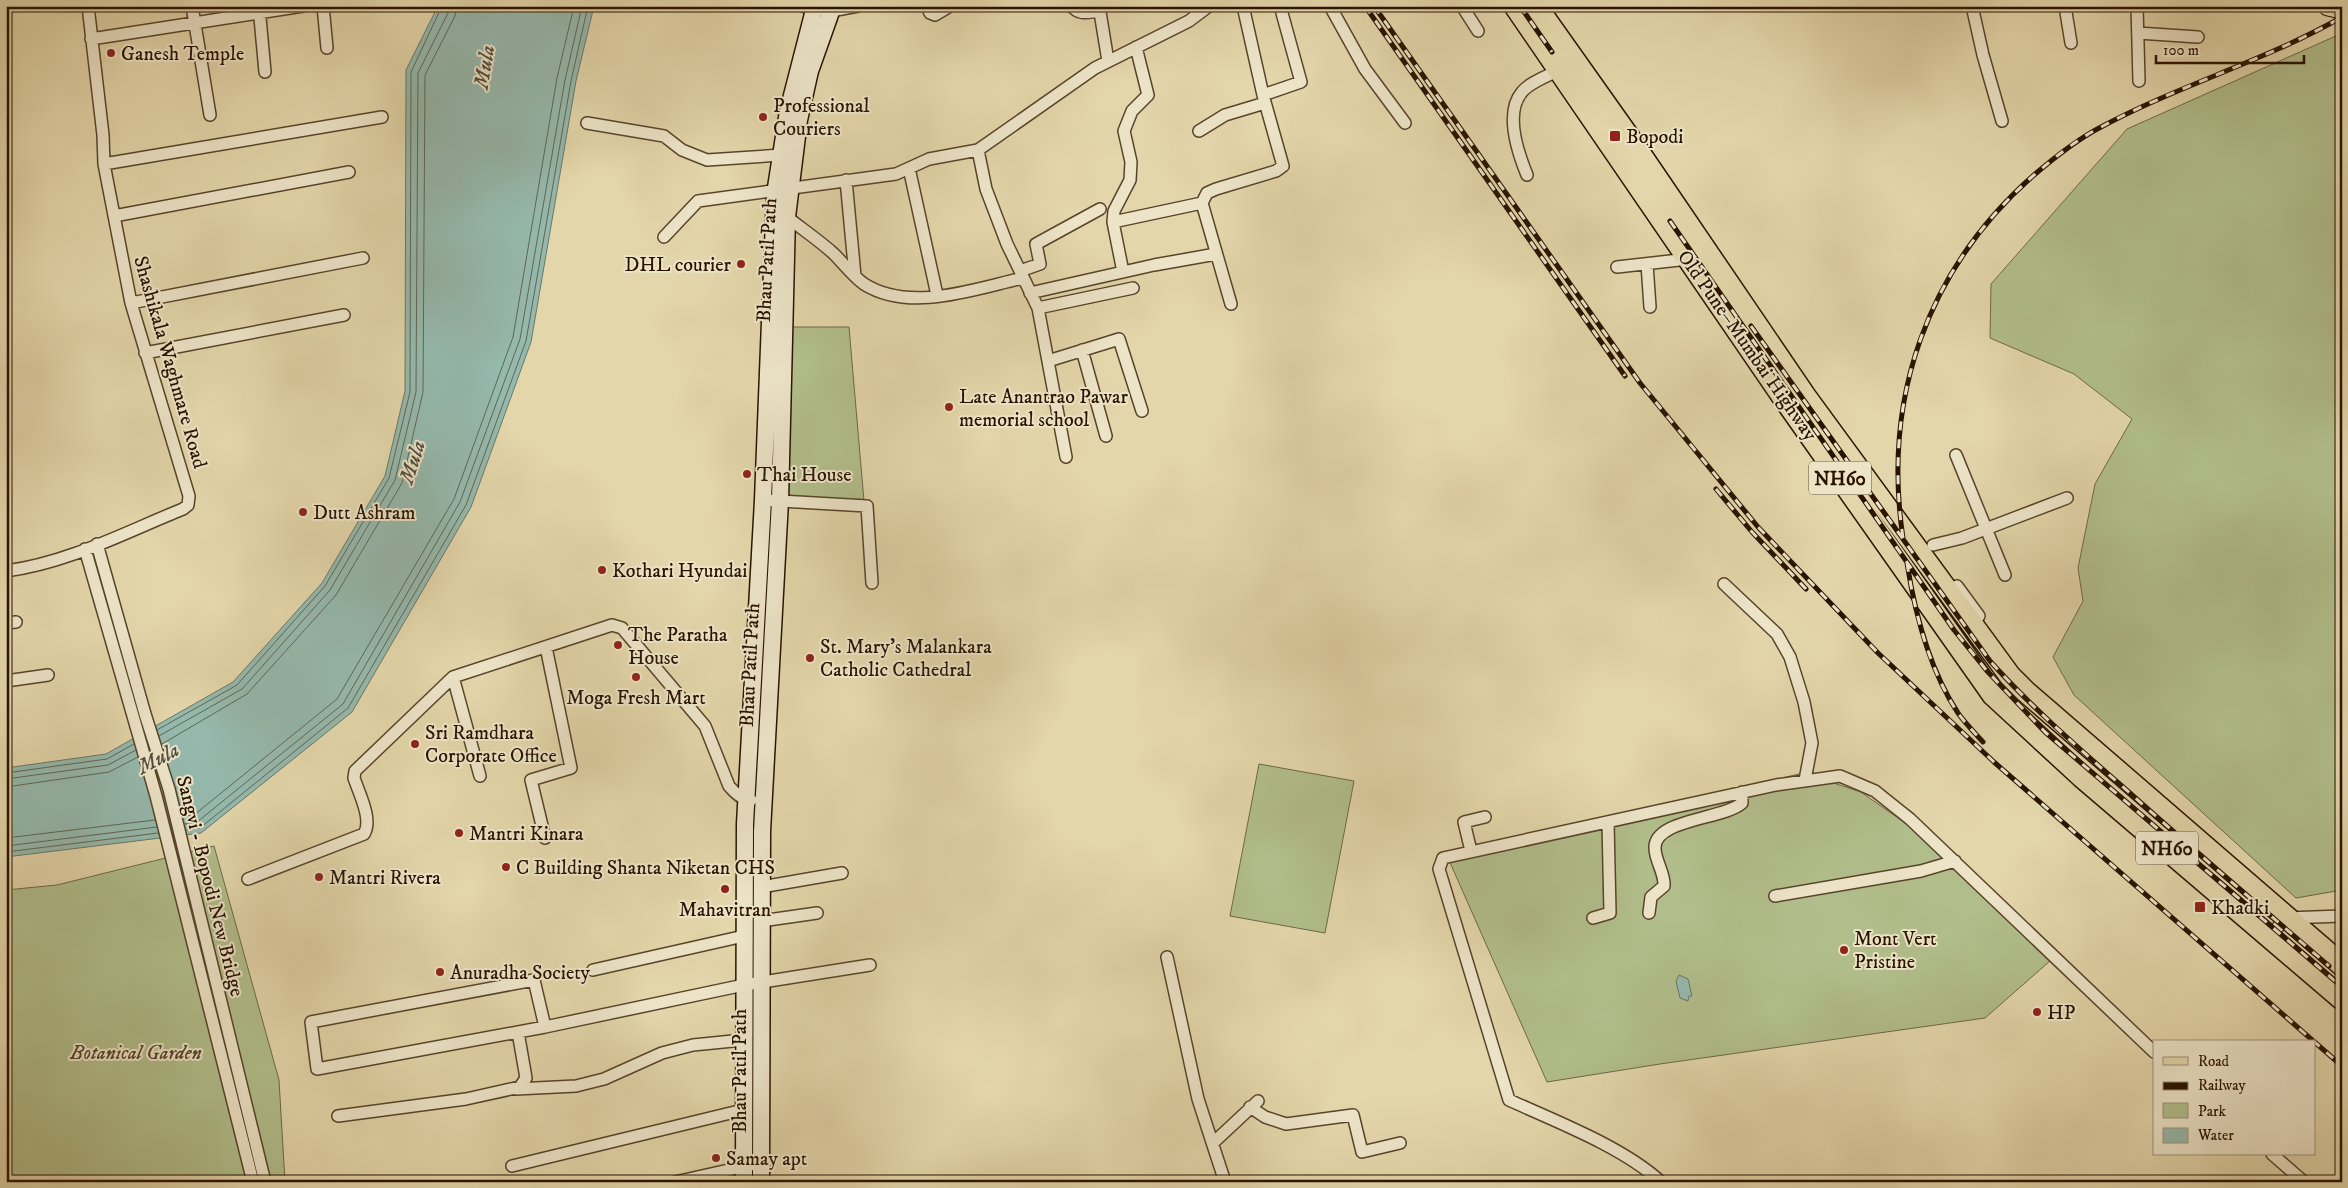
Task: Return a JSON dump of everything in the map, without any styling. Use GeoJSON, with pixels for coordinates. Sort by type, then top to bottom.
{"type":"FeatureCollection","features":[{"type":"Feature","properties":{"kind":"highway","name":"Old Pune–Mumbai Highway"},"geometry":{"type":"LineString","coordinates":[[1515,6],[1688,258],[1993,695],[2082,777],[2270,936],[2342,1000]]}},
{"type":"Feature","properties":{"kind":"highway","name":"Old Pune–Mumbai Highway"},"geometry":{"type":"LineString","coordinates":[[1536,6],[1626,133],[1805,396],[1901,526],[1930,554],[1998,661],[2025,691],[2342,965]]}},
{"type":"Feature","properties":{"kind":"highway"},"geometry":{"type":"LineString","coordinates":[[1883,539],[1901,526]]}},
{"type":"Feature","properties":{"kind":"main road","name":"Bhau Patil Path"},"geometry":{"type":"LineString","coordinates":[[761,1182],[761,887],[763,800],[780,501],[786,217],[782,156],[788,111],[810,7]]}},
{"type":"Feature","properties":{"kind":"main road","name":"Bhau Patil Path"},"geometry":{"type":"LineString","coordinates":[[744,1174],[746,800],[783,189],[810,71],[832,9]]}},
{"type":"Feature","properties":{"kind":"street","name":"Shashikala Waghmare Road"},"geometry":{"type":"LineString","coordinates":[[6,571],[40,565],[85,549],[183,509],[188,505],[187,487],[131,303],[104,164],[103,135],[88,6]]}},
{"type":"Feature","properties":{"kind":"street"},"geometry":{"type":"LineString","coordinates":[[192,6],[210,115]]}},
{"type":"Feature","properties":{"kind":"street"},"geometry":{"type":"LineString","coordinates":[[91,39],[194,23],[259,10],[303,6]]}},
{"type":"Feature","properties":{"kind":"street"},"geometry":{"type":"LineString","coordinates":[[323,6],[327,48]]}},
{"type":"Feature","properties":{"kind":"street"},"geometry":{"type":"LineString","coordinates":[[810,7],[832,9],[858,6]]}},
{"type":"Feature","properties":{"kind":"street"},"geometry":{"type":"LineString","coordinates":[[927,6],[930,13],[935,15],[950,6]]}},
{"type":"Feature","properties":{"kind":"street"},"geometry":{"type":"LineString","coordinates":[[1072,6],[1075,11],[1080,13],[1100,9],[1108,61]]}},
{"type":"Feature","properties":{"kind":"street"},"geometry":{"type":"LineString","coordinates":[[1231,304],[1202,203],[1207,194],[1216,189],[1276,171],[1283,166],[1264,99],[1243,6]]}},
{"type":"Feature","properties":{"kind":"street"},"geometry":{"type":"LineString","coordinates":[[1330,6],[1365,69],[1405,122]]}},
{"type":"Feature","properties":{"kind":"street"},"geometry":{"type":"LineString","coordinates":[[1462,6],[1478,31]]}},
{"type":"Feature","properties":{"kind":"street"},"geometry":{"type":"LineString","coordinates":[[1972,6],[1983,55],[2002,121]]}},
{"type":"Feature","properties":{"kind":"street"},"geometry":{"type":"LineString","coordinates":[[2065,6],[2071,43]]}},
{"type":"Feature","properties":{"kind":"street"},"geometry":{"type":"LineString","coordinates":[[2137,6],[2139,81]]}},
{"type":"Feature","properties":{"kind":"street"},"geometry":{"type":"LineString","coordinates":[[664,237],[698,201],[896,174],[929,159],[978,150],[1067,86],[1108,61],[1190,21],[1206,7]]}},
{"type":"Feature","properties":{"kind":"street"},"geometry":{"type":"LineString","coordinates":[[259,10],[265,72]]}},
{"type":"Feature","properties":{"kind":"street"},"geometry":{"type":"LineString","coordinates":[[1199,131],[1225,115],[1301,82],[1282,13]]}},
{"type":"Feature","properties":{"kind":"street"},"geometry":{"type":"LineString","coordinates":[[2138,33],[2198,37]]}},
{"type":"Feature","properties":{"kind":"street"},"geometry":{"type":"LineString","coordinates":[[1122,272],[1113,222],[1114,211],[1130,180],[1131,162],[1124,131],[1132,111],[1148,95],[1136,47]]}},
{"type":"Feature","properties":{"kind":"street"},"geometry":{"type":"LineString","coordinates":[[1527,175],[1516,147],[1514,135],[1518,100],[1522,92],[1559,70]]}},
{"type":"Feature","properties":{"kind":"street"},"geometry":{"type":"LineString","coordinates":[[104,164],[382,117]]}},
{"type":"Feature","properties":{"kind":"street"},"geometry":{"type":"LineString","coordinates":[[587,123],[664,136],[682,150],[707,160],[782,156]]}},
{"type":"Feature","properties":{"kind":"street"},"geometry":{"type":"LineString","coordinates":[[978,150],[986,189],[1038,308],[1066,457]]}},
{"type":"Feature","properties":{"kind":"street"},"geometry":{"type":"LineString","coordinates":[[909,168],[938,295]]}},
{"type":"Feature","properties":{"kind":"street"},"geometry":{"type":"LineString","coordinates":[[114,216],[349,172]]}},
{"type":"Feature","properties":{"kind":"street"},"geometry":{"type":"LineString","coordinates":[[846,180],[856,276]]}},
{"type":"Feature","properties":{"kind":"street"},"geometry":{"type":"LineString","coordinates":[[1113,222],[1202,203]]}},
{"type":"Feature","properties":{"kind":"street"},"geometry":{"type":"LineString","coordinates":[[786,217],[833,253],[862,282],[883,294],[902,297],[938,295],[1022,275],[1040,264],[1036,244],[1100,209]]}},
{"type":"Feature","properties":{"kind":"street"},"geometry":{"type":"LineString","coordinates":[[1030,292],[1216,254]]}},
{"type":"Feature","properties":{"kind":"street"},"geometry":{"type":"LineString","coordinates":[[131,303],[363,258]]}},
{"type":"Feature","properties":{"kind":"street"},"geometry":{"type":"LineString","coordinates":[[1617,267],[1688,258]]}},
{"type":"Feature","properties":{"kind":"street"},"geometry":{"type":"LineString","coordinates":[[1647,264],[1650,307]]}},
{"type":"Feature","properties":{"kind":"street"},"geometry":{"type":"LineString","coordinates":[[1038,308],[1133,288]]}},
{"type":"Feature","properties":{"kind":"street"},"geometry":{"type":"LineString","coordinates":[[145,353],[344,315]]}},
{"type":"Feature","properties":{"kind":"street"},"geometry":{"type":"LineString","coordinates":[[1048,361],[1119,339],[1142,412]]}},
{"type":"Feature","properties":{"kind":"street"},"geometry":{"type":"LineString","coordinates":[[1082,350],[1106,436]]}},
{"type":"Feature","properties":{"kind":"street"},"geometry":{"type":"LineString","coordinates":[[1956,455],[2005,575]]}},
{"type":"Feature","properties":{"kind":"street"},"geometry":{"type":"LineString","coordinates":[[1930,554],[1962,538],[2067,498]]}},
{"type":"Feature","properties":{"kind":"street"},"geometry":{"type":"LineString","coordinates":[[763,500],[867,506],[872,583]]}},
{"type":"Feature","properties":{"kind":"street","name":"Sangvi - Bopodi New Bridge"},"geometry":{"type":"LineString","coordinates":[[97,544],[169,789],[265,1182]]}},
{"type":"Feature","properties":{"kind":"street","name":"Sangvi - Bopodi New Bridge"},"geometry":{"type":"LineString","coordinates":[[85,549],[156,796],[253,1182]]}},
{"type":"Feature","properties":{"kind":"street"},"geometry":{"type":"LineString","coordinates":[[1724,584],[1778,634],[1790,657],[1804,702],[1812,743],[1805,780]]}},
{"type":"Feature","properties":{"kind":"street"},"geometry":{"type":"LineString","coordinates":[[248,879],[364,834],[368,828],[367,820],[354,778],[355,771],[453,677],[612,625],[622,628],[705,726],[729,786],[746,800],[763,800]]}},
{"type":"Feature","properties":{"kind":"street"},"geometry":{"type":"LineString","coordinates":[[546,647],[571,768],[531,780],[546,838]]}},
{"type":"Feature","properties":{"kind":"street"},"geometry":{"type":"LineString","coordinates":[[6,680],[48,675]]}},
{"type":"Feature","properties":{"kind":"street"},"geometry":{"type":"LineString","coordinates":[[453,677],[480,776]]}},
{"type":"Feature","properties":{"kind":"street"},"geometry":{"type":"LineString","coordinates":[[1662,1182],[1637,1163],[1571,1128],[1509,1100],[1439,869],[1443,858],[1471,850],[1742,792],[1805,780],[1840,776],[1875,791],[1910,819],[2153,1051]]}},
{"type":"Feature","properties":{"kind":"street"},"geometry":{"type":"LineString","coordinates":[[1649,913],[1651,897],[1664,886],[1655,848],[1657,839],[1662,834],[1686,821],[1733,810],[1742,804],[1742,792]]}},
{"type":"Feature","properties":{"kind":"street"},"geometry":{"type":"LineString","coordinates":[[1471,850],[1464,822],[1485,817]]}},
{"type":"Feature","properties":{"kind":"street"},"geometry":{"type":"LineString","coordinates":[[1593,918],[1610,913],[1608,822]]}},
{"type":"Feature","properties":{"kind":"street"},"geometry":{"type":"LineString","coordinates":[[1774,896],[1921,871],[1955,861]]}},
{"type":"Feature","properties":{"kind":"street"},"geometry":{"type":"LineString","coordinates":[[761,887],[842,874]]}},
{"type":"Feature","properties":{"kind":"street"},"geometry":{"type":"LineString","coordinates":[[761,922],[817,914]]}},
{"type":"Feature","properties":{"kind":"street"},"geometry":{"type":"LineString","coordinates":[[2270,936],[2286,918],[2342,916]]}},
{"type":"Feature","properties":{"kind":"street"},"geometry":{"type":"LineString","coordinates":[[593,970],[744,936]]}},
{"type":"Feature","properties":{"kind":"street"},"geometry":{"type":"LineString","coordinates":[[1166,957],[1198,1099],[1225,1182]]}},
{"type":"Feature","properties":{"kind":"street"},"geometry":{"type":"LineString","coordinates":[[545,1027],[534,980],[311,1022],[317,1069],[545,1027],[744,985],[870,965]]}},
{"type":"Feature","properties":{"kind":"street"},"geometry":{"type":"LineString","coordinates":[[516,1089],[523,1085],[526,1078],[518,1032]]}},
{"type":"Feature","properties":{"kind":"street"},"geometry":{"type":"LineString","coordinates":[[338,1116],[516,1089],[576,1086],[604,1078],[643,1060],[670,1051],[693,1045],[744,1040]]}},
{"type":"Feature","properties":{"kind":"street"},"geometry":{"type":"LineString","coordinates":[[1213,1143],[1254,1104],[1265,1117],[1286,1124],[1353,1115],[1362,1152],[1400,1143]]}},
{"type":"Feature","properties":{"kind":"street"},"geometry":{"type":"LineString","coordinates":[[512,1166],[743,1110]]}},
{"type":"Feature","properties":{"kind":"street"},"geometry":{"type":"LineString","coordinates":[[2274,1156],[2304,1182]]}},
{"type":"Feature","properties":{"kind":"street"},"geometry":{"type":"LineString","coordinates":[[675,1182],[744,1174],[761,1165]]}},
{"type":"Feature","properties":{"kind":"green space"},"geometry":{"type":"Polygon","coordinates":[[[2338,35],[2342,36],[2342,890],[2296,898],[2074,695],[2053,657],[2083,601],[2078,568],[2095,484],[2132,419],[2074,374],[1990,338],[1991,284],[2127,129],[2338,35]]]}},
{"type":"Feature","properties":{"kind":"green space"},"geometry":{"type":"Polygon","coordinates":[[[790,327],[849,327],[864,501],[786,496],[790,327]]]}},
{"type":"Feature","properties":{"kind":"green space"},"geometry":{"type":"Polygon","coordinates":[[[1259,764],[1354,781],[1325,933],[1230,916],[1259,764]]]}},
{"type":"Feature","properties":{"kind":"green space"},"geometry":{"type":"Polygon","coordinates":[[[1803,773],[1861,792],[1948,853],[2050,961],[1985,1018],[1547,1082],[1448,858],[1803,773]]]}},
{"type":"Feature","properties":{"kind":"green space","name":"Botanical Garden"},"geometry":{"type":"Polygon","coordinates":[[[214,846],[279,1080],[285,1182],[6,1182],[6,890],[57,885],[214,846]]]}},
{"type":"Feature","properties":{"kind":"water","name":"Mula"},"geometry":{"type":"Polygon","coordinates":[[[438,6],[594,6],[576,81],[531,342],[471,507],[352,712],[201,833],[6,857],[6,768],[106,754],[233,682],[322,583],[385,476],[405,391],[406,70],[438,6]]]}},
{"type":"Feature","properties":{"kind":"water"},"geometry":{"type":"Polygon","coordinates":[[[1679,975],[1688,979],[1692,996],[1689,996],[1688,1001],[1680,998],[1676,981],[1679,975]]]}},
{"type":"Feature","properties":{"kind":"railway"},"geometry":{"type":"LineString","coordinates":[[1365,6],[1625,376]]}},
{"type":"Feature","properties":{"kind":"railway"},"geometry":{"type":"LineString","coordinates":[[1374,6],[1640,383],[1758,527],[1878,653],[1994,762],[2312,1040]]}},
{"type":"Feature","properties":{"kind":"railway"},"geometry":{"type":"LineString","coordinates":[[1520,6],[1552,52]]}},
{"type":"Feature","properties":{"kind":"railway"},"geometry":{"type":"LineString","coordinates":[[1903,538],[1898,486],[1900,435],[1907,386],[1920,339],[1940,294],[1965,252],[1997,212],[2042,168],[2083,137],[2161,98],[2283,47],[2342,17]]}},
{"type":"Feature","properties":{"kind":"railway"},"geometry":{"type":"LineString","coordinates":[[1670,221],[1954,630],[1987,671],[2045,732],[2342,987]]}},
{"type":"Feature","properties":{"kind":"railway"},"geometry":{"type":"LineString","coordinates":[[1751,326],[1990,661],[2023,696],[2076,746],[2329,966]]}},
{"type":"Feature","properties":{"kind":"railway"},"geometry":{"type":"LineString","coordinates":[[1716,489],[1752,532],[1806,589]]}},
{"type":"Feature","properties":{"kind":"railway"},"geometry":{"type":"LineString","coordinates":[[1907,563],[1914,602],[1931,660],[1958,713],[1983,742]]}},
{"type":"Feature","properties":{"kind":"railway"},"geometry":{"type":"LineString","coordinates":[[2316,1043],[2342,1066]]}},
{"type":"Feature","properties":{"kind":"place","name":"Ganesh Temple"},"geometry":{"type":"Point","coordinates":[111,53]}},
{"type":"Feature","properties":{"kind":"place","name":"Professional Couriers"},"geometry":{"type":"Point","coordinates":[763,117]}},
{"type":"Feature","properties":{"kind":"place","name":"Bopodi"},"geometry":{"type":"Point","coordinates":[1615,136]}},
{"type":"Feature","properties":{"kind":"place","name":"DHL courier"},"geometry":{"type":"Point","coordinates":[741,264]}},
{"type":"Feature","properties":{"kind":"place","name":"Late Anantrao Pawar memorial school"},"geometry":{"type":"Point","coordinates":[949,407]}},
{"type":"Feature","properties":{"kind":"place","name":"Thai House"},"geometry":{"type":"Point","coordinates":[747,474]}},
{"type":"Feature","properties":{"kind":"place","name":"Dutt Ashram"},"geometry":{"type":"Point","coordinates":[303,512]}},
{"type":"Feature","properties":{"kind":"place","name":"Kothari Hyundai"},"geometry":{"type":"Point","coordinates":[602,570]}},
{"type":"Feature","properties":{"kind":"place","name":"The Paratha House"},"geometry":{"type":"Point","coordinates":[618,645]}},
{"type":"Feature","properties":{"kind":"place","name":"St. Mary's Malankara Catholic Cathedral"},"geometry":{"type":"Point","coordinates":[810,658]}},
{"type":"Feature","properties":{"kind":"place","name":"Moga Fresh Mart"},"geometry":{"type":"Point","coordinates":[636,677]}},
{"type":"Feature","properties":{"kind":"place","name":"Sri Ramdhara Corporate Office"},"geometry":{"type":"Point","coordinates":[415,744]}},
{"type":"Feature","properties":{"kind":"place","name":"Mantri Kinara"},"geometry":{"type":"Point","coordinates":[459,833]}},
{"type":"Feature","properties":{"kind":"place","name":"C Building Shanta Niketan CHS"},"geometry":{"type":"Point","coordinates":[506,867]}},
{"type":"Feature","properties":{"kind":"place","name":"Mantri Rivera"},"geometry":{"type":"Point","coordinates":[319,877]}},
{"type":"Feature","properties":{"kind":"place","name":"Mahavitran"},"geometry":{"type":"Point","coordinates":[725,889]}},
{"type":"Feature","properties":{"kind":"place","name":"Khadki"},"geometry":{"type":"Point","coordinates":[2200,907]}},
{"type":"Feature","properties":{"kind":"place","name":"Mont Vert Pristine"},"geometry":{"type":"Point","coordinates":[1844,950]}},
{"type":"Feature","properties":{"kind":"place","name":"Anuradha Society"},"geometry":{"type":"Point","coordinates":[440,972]}},
{"type":"Feature","properties":{"kind":"place","name":"HP"},"geometry":{"type":"Point","coordinates":[2037,1012]}},
{"type":"Feature","properties":{"kind":"place","name":"Samay apt"},"geometry":{"type":"Point","coordinates":[716,1158]}}]}
